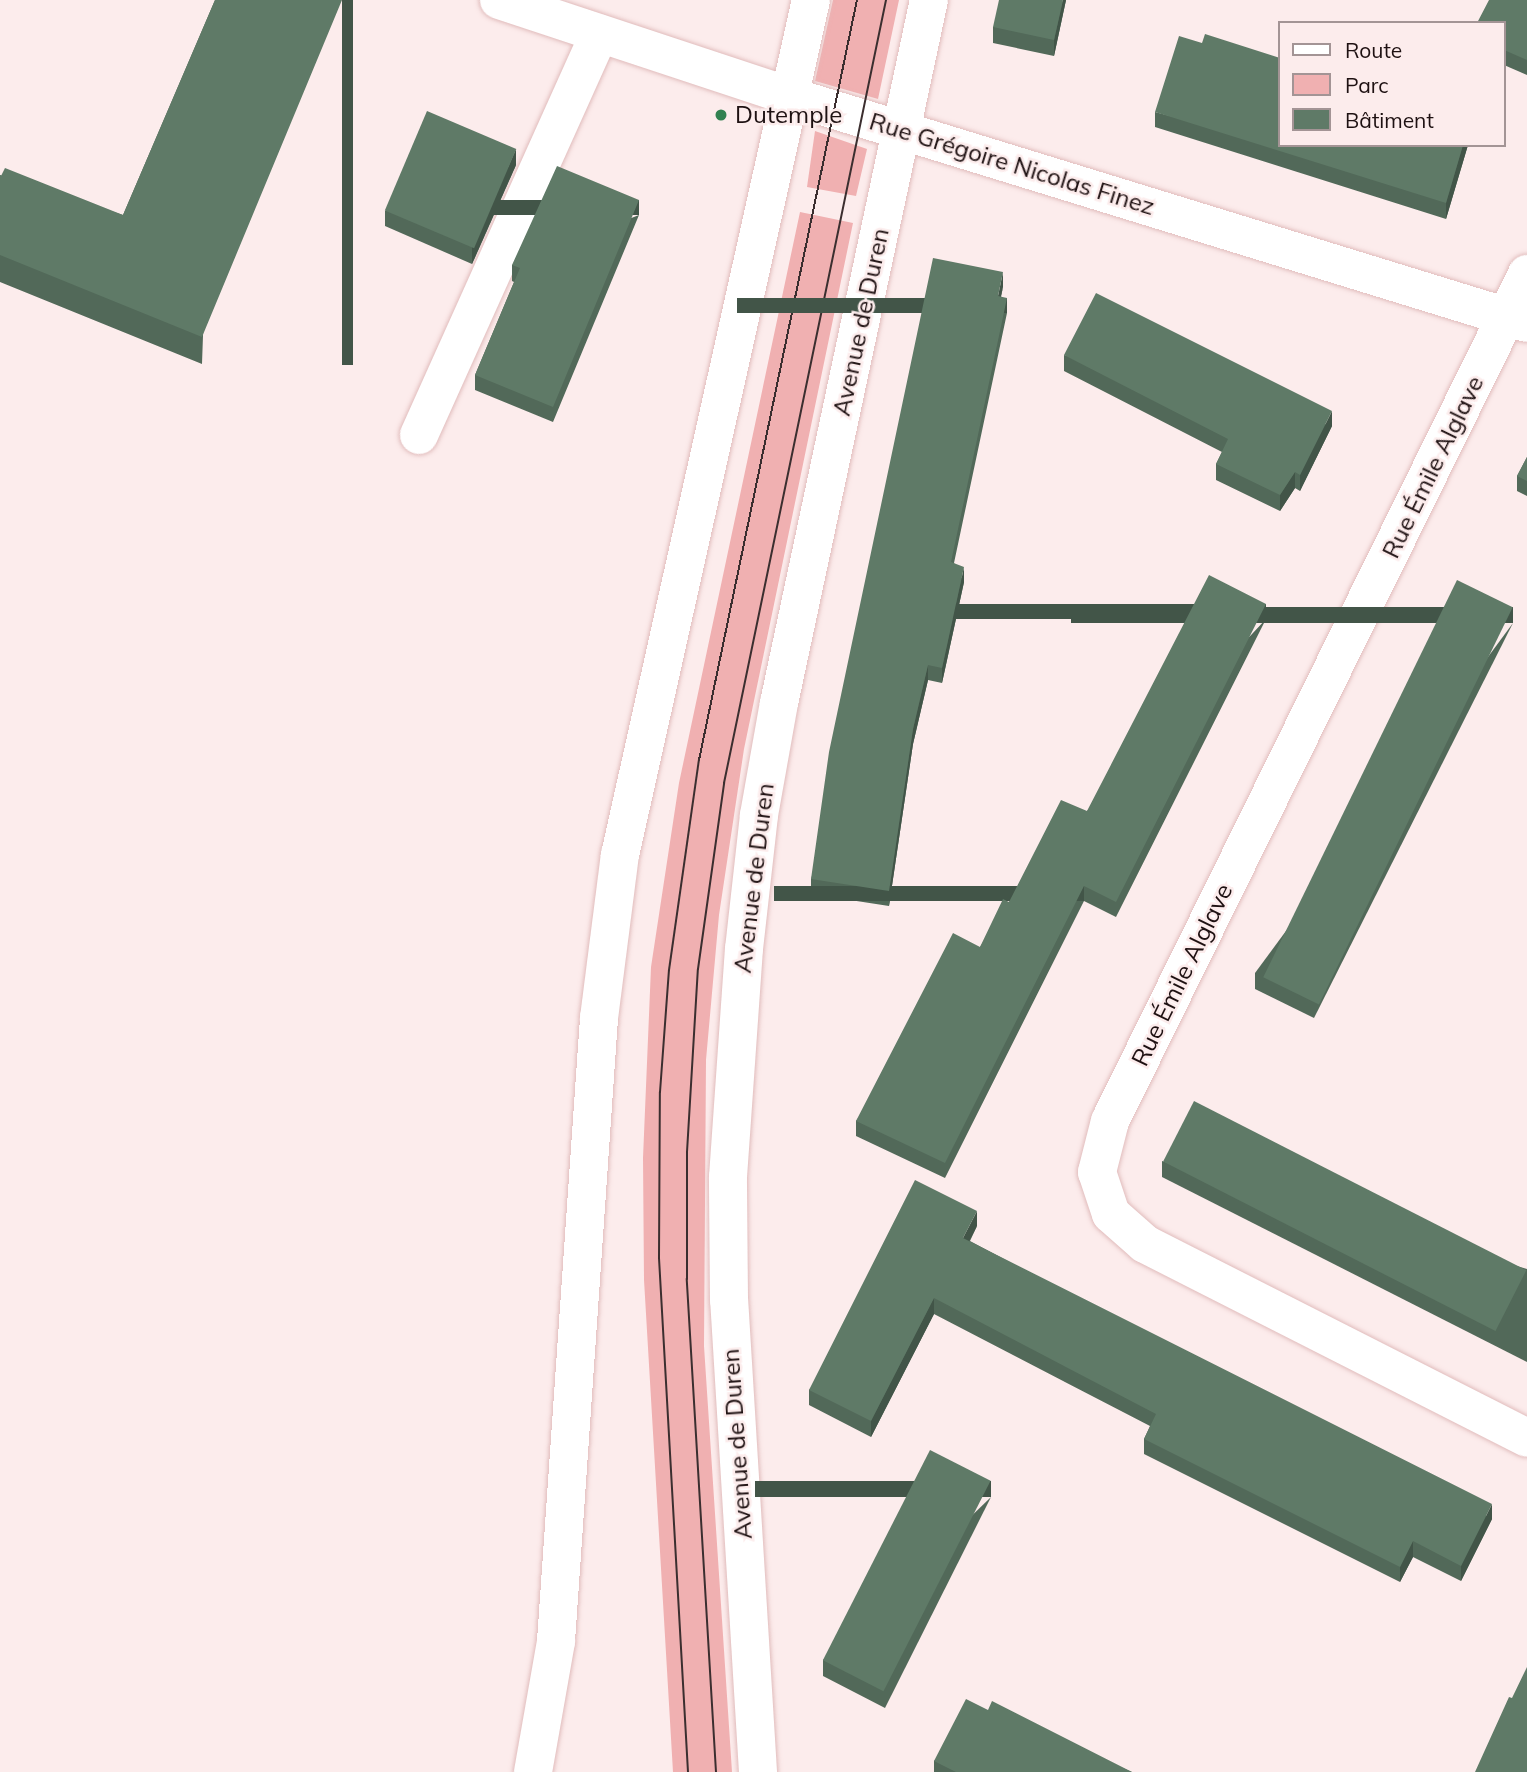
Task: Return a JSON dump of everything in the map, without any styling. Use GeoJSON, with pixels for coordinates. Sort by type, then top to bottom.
{"type":"FeatureCollection","features":[{"type":"Feature","properties":{"kind":"street","name":"Rue Grégoire Nicolas Finez"},"geometry":{"type":"LineString","coordinates":[[499,0],[902,132],[1516,320]]}},
{"type":"Feature","properties":{"kind":"street"},"geometry":{"type":"LineString","coordinates":[[533,1772],[556,1641],[599,1018],[620,855],[786,95],[811,0]]}},
{"type":"Feature","properties":{"kind":"street","name":"Avenue de Duren"},"geometry":{"type":"LineString","coordinates":[[758,1772],[729,1300],[729,1177],[744,949],[759,815],[779,703],[929,0]]}},
{"type":"Feature","properties":{"kind":"street"},"geometry":{"type":"LineString","coordinates":[[419,435],[599,34]]}},
{"type":"Feature","properties":{"kind":"street","name":"Rue Émile Alglave"},"geometry":{"type":"LineString","coordinates":[[1527,274],[1516,320],[1110,1121],[1097,1172],[1111,1214],[1145,1244],[1527,1437]]}},
{"type":"Feature","properties":{"kind":"green space"},"geometry":{"type":"Polygon","coordinates":[[[833,0],[899,0],[878,99],[815,81],[833,0]]]}},
{"type":"Feature","properties":{"kind":"green space"},"geometry":{"type":"Polygon","coordinates":[[[815,131],[867,149],[856,196],[807,187],[815,131]]]}},
{"type":"Feature","properties":{"kind":"green space"},"geometry":{"type":"Polygon","coordinates":[[[800,212],[853,223],[744,749],[719,915],[706,1060],[704,1346],[732,1772],[673,1772],[644,1280],[643,1158],[651,967],[679,783],[800,212]]]}},
{"type":"Feature","properties":{"kind":"building"},"geometry":{"type":"Polygon","coordinates":[[[215,0],[342,0],[202,337],[0,255],[0,175],[5,168],[123,215],[215,0]]]}},
{"type":"Feature","properties":{"kind":"building"},"geometry":{"type":"Polygon","coordinates":[[[999,0],[1063,0],[1054,40],[993,27],[999,0]]]}},
{"type":"Feature","properties":{"kind":"building"},"geometry":{"type":"Polygon","coordinates":[[[1489,0],[1527,0],[1527,60],[1506,51],[1506,21],[1478,21],[1489,0]]]}},
{"type":"Feature","properties":{"kind":"building"},"geometry":{"type":"Polygon","coordinates":[[[1205,34],[1278,57],[1278,147],[1462,147],[1446,203],[1155,112],[1179,36],[1202,43],[1205,34]]]}},
{"type":"Feature","properties":{"kind":"building"},"geometry":{"type":"Polygon","coordinates":[[[427,111],[516,149],[474,248],[385,210],[427,111]]]}},
{"type":"Feature","properties":{"kind":"building"},"geometry":{"type":"Polygon","coordinates":[[[557,166],[639,200],[553,407],[475,375],[520,268],[512,265],[557,166]]]}},
{"type":"Feature","properties":{"kind":"building"},"geometry":{"type":"Polygon","coordinates":[[[933,258],[1003,272],[998,296],[1007,298],[951,562],[964,567],[942,668],[928,665],[913,729],[889,891],[811,879],[829,752],[933,258]]]}},
{"type":"Feature","properties":{"kind":"building"},"geometry":{"type":"Polygon","coordinates":[[[1096,293],[1332,411],[1300,475],[1295,472],[1280,495],[1216,464],[1228,439],[1064,355],[1096,293]]]}},
{"type":"Feature","properties":{"kind":"building"},"geometry":{"type":"Polygon","coordinates":[[[1527,457],[1527,481],[1517,476],[1527,457]]]}},
{"type":"Feature","properties":{"kind":"building"},"geometry":{"type":"Polygon","coordinates":[[[1209,575],[1266,604],[1116,902],[1084,886],[945,1163],[856,1121],[953,933],[980,947],[1003,899],[1009,902],[1061,800],[1087,811],[1209,575]]]}},
{"type":"Feature","properties":{"kind":"building"},"geometry":{"type":"Polygon","coordinates":[[[1457,580],[1513,607],[1319,1004],[1263,977],[1457,580]]]}},
{"type":"Feature","properties":{"kind":"building"},"geometry":{"type":"Polygon","coordinates":[[[1194,1101],[1526,1270],[1495,1331],[1163,1162],[1194,1101]]]}},
{"type":"Feature","properties":{"kind":"building"},"geometry":{"type":"Polygon","coordinates":[[[915,1180],[977,1211],[963,1238],[1492,1504],[1461,1566],[1413,1541],[1400,1567],[1144,1439],[1156,1414],[934,1298],[871,1421],[809,1390],[915,1180]]]}},
{"type":"Feature","properties":{"kind":"building"},"geometry":{"type":"Polygon","coordinates":[[[930,1450],[991,1481],[883,1691],[823,1660],[930,1450]]]}},
{"type":"Feature","properties":{"kind":"building"},"geometry":{"type":"Polygon","coordinates":[[[1527,1667],[1527,1772],[1475,1772],[1509,1697],[1512,1698],[1527,1667]]]}},
{"type":"Feature","properties":{"kind":"building"},"geometry":{"type":"Polygon","coordinates":[[[966,1699],[988,1710],[992,1701],[1132,1772],[956,1772],[934,1761],[966,1699]]]}},
{"type":"Feature","properties":{"kind":"tram line"},"geometry":{"type":"LineString","coordinates":[[688,1772],[659,1258],[660,1092],[669,970],[699,760],[857,0]]}},
{"type":"Feature","properties":{"kind":"tram line"},"geometry":{"type":"LineString","coordinates":[[716,1772],[687,1279],[687,1152],[698,969],[724,783],[886,0]]}},
{"type":"Feature","properties":{"kind":"place","name":"Dutemple"},"geometry":{"type":"Point","coordinates":[721,115]}}]}
